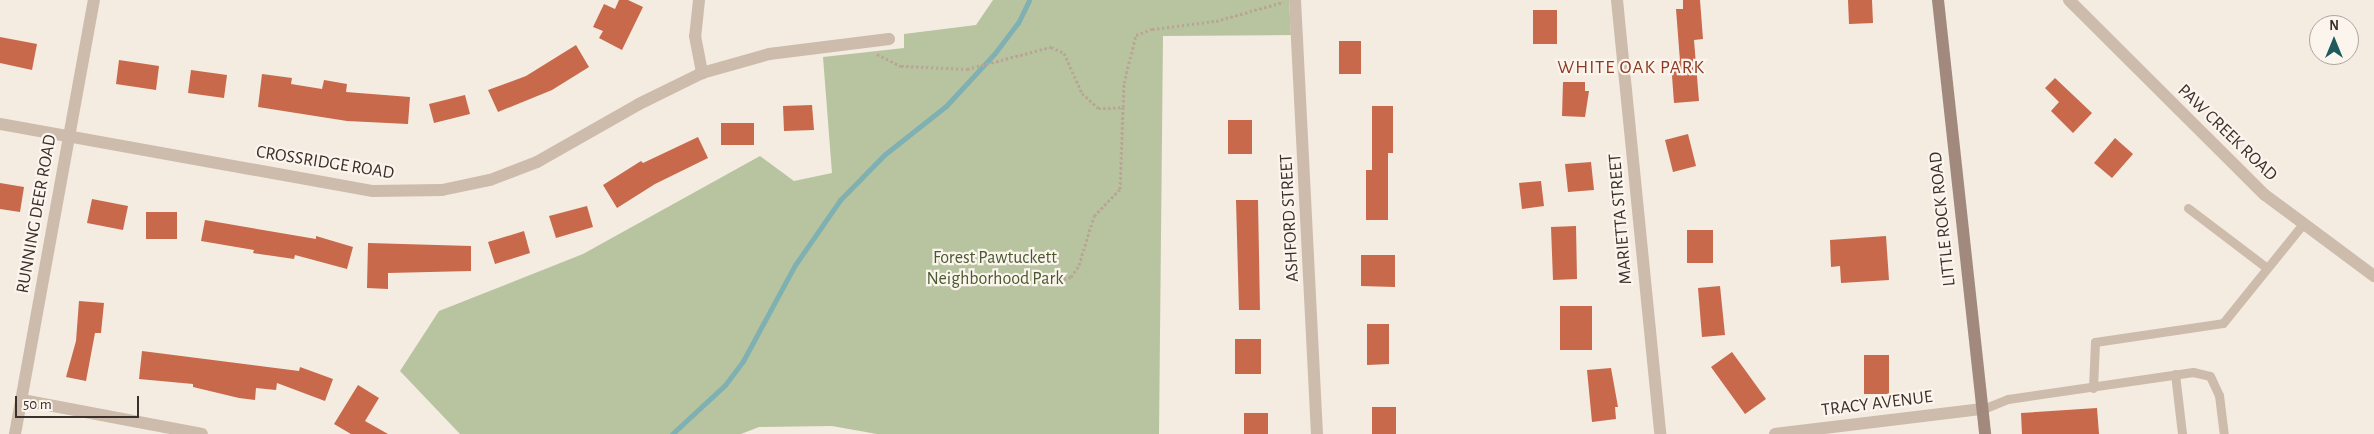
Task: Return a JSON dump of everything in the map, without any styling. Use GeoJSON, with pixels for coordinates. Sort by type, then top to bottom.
{"type":"FeatureCollection","features":[{"type":"Feature","properties":{"kind":"main road","name":"LITTLE ROCK ROAD"},"geometry":{"type":"LineString","coordinates":[[1938,0],[1985,434]]}},
{"type":"Feature","properties":{"kind":"street","name":"RUNNING DEER ROAD"},"geometry":{"type":"LineString","coordinates":[[15,434],[94,0]]}},
{"type":"Feature","properties":{"kind":"street"},"geometry":{"type":"LineString","coordinates":[[699,0],[694,36],[702,73]]}},
{"type":"Feature","properties":{"kind":"street","name":"ASHFORD STREET"},"geometry":{"type":"LineString","coordinates":[[1295,0],[1317,434]]}},
{"type":"Feature","properties":{"kind":"street","name":"MARIETTA STREET"},"geometry":{"type":"LineString","coordinates":[[1617,0],[1660,434]]}},
{"type":"Feature","properties":{"kind":"street","name":"PAW CREEK ROAD"},"geometry":{"type":"LineString","coordinates":[[2069,0],[2205,138],[2302,224],[2374,276]]}},
{"type":"Feature","properties":{"kind":"street","name":"CROSSRIDGE ROAD"},"geometry":{"type":"LineString","coordinates":[[0,124],[373,191],[442,190],[490,180],[538,162],[639,104],[702,73],[769,54],[889,39]]}},
{"type":"Feature","properties":{"kind":"street"},"geometry":{"type":"LineString","coordinates":[[22,400],[202,434]]}},
{"type":"Feature","properties":{"kind":"street","name":"TRACY AVENUE"},"geometry":{"type":"LineString","coordinates":[[1775,434],[1983,409]]}},
{"type":"Feature","properties":{"kind":"lane"},"geometry":{"type":"LineString","coordinates":[[2188,208],[2267,268]]}},
{"type":"Feature","properties":{"kind":"lane"},"geometry":{"type":"LineString","coordinates":[[2093,388],[2095,342],[2222,323],[2302,224]]}},
{"type":"Feature","properties":{"kind":"lane"},"geometry":{"type":"LineString","coordinates":[[1983,409],[2008,399],[2193,372],[2210,376],[2218,396],[2224,434]]}},
{"type":"Feature","properties":{"kind":"lane"},"geometry":{"type":"LineString","coordinates":[[2175,374],[2182,434]]}},
{"type":"Feature","properties":{"kind":"path"},"geometry":{"type":"LineString","coordinates":[[1054,281],[1071,277],[1079,265],[1094,216],[1120,190],[1124,83],[1136,35],[1152,29],[1216,21],[1291,0]]}},
{"type":"Feature","properties":{"kind":"path"},"geometry":{"type":"LineString","coordinates":[[860,42],[901,66],[967,69],[1008,60],[1025,52],[1051,47],[1064,53],[1082,93],[1098,108],[1122,107]]}},
{"type":"Feature","properties":{"kind":"green space","name":"Forest Pawtuckett Neighborhood Park"},"geometry":{"type":"Polygon","coordinates":[[[993,0],[1289,0],[1291,35],[1163,36],[1159,434],[877,434],[832,426],[759,427],[741,434],[460,434],[400,371],[439,311],[583,254],[760,156],[794,181],[832,173],[823,57],[904,48],[904,34],[976,25],[993,0]]]}},
{"type":"Feature","properties":{"kind":"building"},"geometry":{"type":"Polygon","coordinates":[[[619,0],[628,0],[643,7],[622,50],[599,38],[603,31],[593,27],[604,4],[615,9],[619,0]]]}},
{"type":"Feature","properties":{"kind":"building"},"geometry":{"type":"Polygon","coordinates":[[[1683,0],[1700,0],[1703,39],[1694,40],[1699,101],[1674,103],[1671,62],[1680,61],[1676,9],[1683,9],[1683,0]]]}},
{"type":"Feature","properties":{"kind":"building"},"geometry":{"type":"Polygon","coordinates":[[[1848,0],[1872,0],[1873,23],[1849,24],[1848,0]]]}},
{"type":"Feature","properties":{"kind":"building"},"geometry":{"type":"Polygon","coordinates":[[[1533,10],[1557,10],[1557,44],[1533,44],[1533,10]]]}},
{"type":"Feature","properties":{"kind":"building"},"geometry":{"type":"Polygon","coordinates":[[[0,37],[37,44],[32,70],[0,63],[0,37]]]}},
{"type":"Feature","properties":{"kind":"building"},"geometry":{"type":"Polygon","coordinates":[[[1339,41],[1361,41],[1361,74],[1339,74],[1339,41]]]}},
{"type":"Feature","properties":{"kind":"building"},"geometry":{"type":"Polygon","coordinates":[[[576,45],[589,67],[552,90],[498,112],[488,90],[526,76],[576,45]]]}},
{"type":"Feature","properties":{"kind":"building"},"geometry":{"type":"Polygon","coordinates":[[[119,60],[159,66],[156,90],[116,84],[119,60]]]}},
{"type":"Feature","properties":{"kind":"building"},"geometry":{"type":"Polygon","coordinates":[[[191,70],[227,75],[224,98],[188,93],[191,70]]]}},
{"type":"Feature","properties":{"kind":"building"},"geometry":{"type":"Polygon","coordinates":[[[262,74],[292,78],[291,84],[322,89],[324,80],[347,84],[346,92],[410,97],[408,124],[347,121],[258,107],[262,74]]]}},
{"type":"Feature","properties":{"kind":"building"},"geometry":{"type":"Polygon","coordinates":[[[2055,78],[2092,113],[2073,133],[2051,111],[2059,102],[2045,88],[2055,78]]]}},
{"type":"Feature","properties":{"kind":"building"},"geometry":{"type":"Polygon","coordinates":[[[1563,82],[1585,82],[1585,91],[1589,91],[1585,117],[1562,116],[1563,82]]]}},
{"type":"Feature","properties":{"kind":"building"},"geometry":{"type":"Polygon","coordinates":[[[465,95],[470,114],[434,123],[429,104],[465,95]]]}},
{"type":"Feature","properties":{"kind":"building"},"geometry":{"type":"Polygon","coordinates":[[[812,105],[814,130],[784,131],[783,106],[812,105]]]}},
{"type":"Feature","properties":{"kind":"building"},"geometry":{"type":"Polygon","coordinates":[[[1372,106],[1393,106],[1393,153],[1388,153],[1388,220],[1366,220],[1366,170],[1372,170],[1372,106]]]}},
{"type":"Feature","properties":{"kind":"building"},"geometry":{"type":"Polygon","coordinates":[[[1228,120],[1252,120],[1252,154],[1228,154],[1228,120]]]}},
{"type":"Feature","properties":{"kind":"building"},"geometry":{"type":"Polygon","coordinates":[[[721,123],[754,123],[754,145],[721,145],[721,123]]]}},
{"type":"Feature","properties":{"kind":"building"},"geometry":{"type":"Polygon","coordinates":[[[1688,134],[1696,166],[1673,172],[1665,140],[1688,134]]]}},
{"type":"Feature","properties":{"kind":"building"},"geometry":{"type":"Polygon","coordinates":[[[698,137],[708,158],[655,184],[617,208],[603,185],[641,161],[643,163],[698,137]]]}},
{"type":"Feature","properties":{"kind":"building"},"geometry":{"type":"Polygon","coordinates":[[[2115,138],[2133,154],[2112,178],[2094,163],[2115,138]]]}},
{"type":"Feature","properties":{"kind":"building"},"geometry":{"type":"Polygon","coordinates":[[[1591,162],[1594,190],[1568,192],[1565,164],[1591,162]]]}},
{"type":"Feature","properties":{"kind":"building"},"geometry":{"type":"Polygon","coordinates":[[[1541,181],[1544,206],[1522,209],[1519,183],[1541,181]]]}},
{"type":"Feature","properties":{"kind":"building"},"geometry":{"type":"Polygon","coordinates":[[[0,183],[24,187],[20,212],[0,209],[0,183]]]}},
{"type":"Feature","properties":{"kind":"building"},"geometry":{"type":"Polygon","coordinates":[[[92,199],[128,206],[123,230],[87,223],[92,199]]]}},
{"type":"Feature","properties":{"kind":"building"},"geometry":{"type":"Polygon","coordinates":[[[1236,200],[1258,200],[1260,310],[1239,310],[1236,200]]]}},
{"type":"Feature","properties":{"kind":"building"},"geometry":{"type":"Polygon","coordinates":[[[587,206],[593,227],[556,238],[549,216],[587,206]]]}},
{"type":"Feature","properties":{"kind":"building"},"geometry":{"type":"Polygon","coordinates":[[[146,212],[177,212],[177,239],[146,239],[146,212]]]}},
{"type":"Feature","properties":{"kind":"building"},"geometry":{"type":"Polygon","coordinates":[[[205,220],[316,239],[316,236],[353,247],[347,269],[295,255],[294,259],[253,253],[254,250],[201,241],[205,220]]]}},
{"type":"Feature","properties":{"kind":"building"},"geometry":{"type":"Polygon","coordinates":[[[1576,226],[1577,279],[1553,280],[1551,227],[1576,226]]]}},
{"type":"Feature","properties":{"kind":"building"},"geometry":{"type":"Polygon","coordinates":[[[1687,230],[1713,230],[1713,263],[1687,263],[1687,230]]]}},
{"type":"Feature","properties":{"kind":"building"},"geometry":{"type":"Polygon","coordinates":[[[524,231],[530,253],[495,264],[488,242],[524,231]]]}},
{"type":"Feature","properties":{"kind":"building"},"geometry":{"type":"Polygon","coordinates":[[[1886,236],[1889,280],[1841,283],[1840,266],[1831,267],[1830,240],[1886,236]]]}},
{"type":"Feature","properties":{"kind":"building"},"geometry":{"type":"Polygon","coordinates":[[[368,243],[471,246],[471,271],[388,273],[388,289],[367,288],[368,243]]]}},
{"type":"Feature","properties":{"kind":"building"},"geometry":{"type":"Polygon","coordinates":[[[1361,255],[1395,255],[1395,287],[1361,286],[1361,255]]]}},
{"type":"Feature","properties":{"kind":"building"},"geometry":{"type":"Polygon","coordinates":[[[1720,286],[1725,335],[1702,337],[1698,288],[1720,286]]]}},
{"type":"Feature","properties":{"kind":"building"},"geometry":{"type":"Polygon","coordinates":[[[79,301],[104,303],[101,333],[95,333],[86,381],[66,377],[76,341],[79,301]]]}},
{"type":"Feature","properties":{"kind":"building"},"geometry":{"type":"Polygon","coordinates":[[[1560,306],[1592,306],[1592,350],[1560,350],[1560,306]]]}},
{"type":"Feature","properties":{"kind":"building"},"geometry":{"type":"Polygon","coordinates":[[[1367,324],[1389,324],[1389,364],[1367,365],[1367,324]]]}},
{"type":"Feature","properties":{"kind":"building"},"geometry":{"type":"Polygon","coordinates":[[[1235,339],[1261,339],[1261,374],[1235,374],[1235,339]]]}},
{"type":"Feature","properties":{"kind":"building"},"geometry":{"type":"Polygon","coordinates":[[[142,351],[299,371],[300,367],[333,379],[325,401],[277,383],[276,390],[256,388],[255,400],[239,398],[193,387],[193,384],[139,379],[142,351]]]}},
{"type":"Feature","properties":{"kind":"building"},"geometry":{"type":"Polygon","coordinates":[[[1732,352],[1766,399],[1745,414],[1711,367],[1732,352]]]}},
{"type":"Feature","properties":{"kind":"building"},"geometry":{"type":"Polygon","coordinates":[[[1864,355],[1889,355],[1889,394],[1864,394],[1864,355]]]}},
{"type":"Feature","properties":{"kind":"building"},"geometry":{"type":"Polygon","coordinates":[[[1611,368],[1618,407],[1615,407],[1616,419],[1592,422],[1587,370],[1611,368]]]}},
{"type":"Feature","properties":{"kind":"building"},"geometry":{"type":"Polygon","coordinates":[[[358,385],[379,398],[365,421],[388,434],[351,434],[334,424],[358,385]]]}},
{"type":"Feature","properties":{"kind":"building"},"geometry":{"type":"Polygon","coordinates":[[[1372,407],[1396,407],[1396,434],[1372,434],[1372,407]]]}},
{"type":"Feature","properties":{"kind":"building"},"geometry":{"type":"Polygon","coordinates":[[[2097,408],[2099,434],[2022,434],[2021,413],[2097,408]]]}},
{"type":"Feature","properties":{"kind":"building"},"geometry":{"type":"Polygon","coordinates":[[[1244,413],[1268,413],[1268,434],[1244,434],[1244,413]]]}},
{"type":"Feature","properties":{"kind":"waterway"},"geometry":{"type":"LineString","coordinates":[[672,434],[725,385],[743,361],[795,265],[840,200],[884,155],[946,106],[995,53],[1018,23],[1029,0]]}},
{"type":"Feature","properties":{"kind":"district","name":"WHITE OAK PARK"},"geometry":{"type":"Point","coordinates":[1631,68]}}]}
